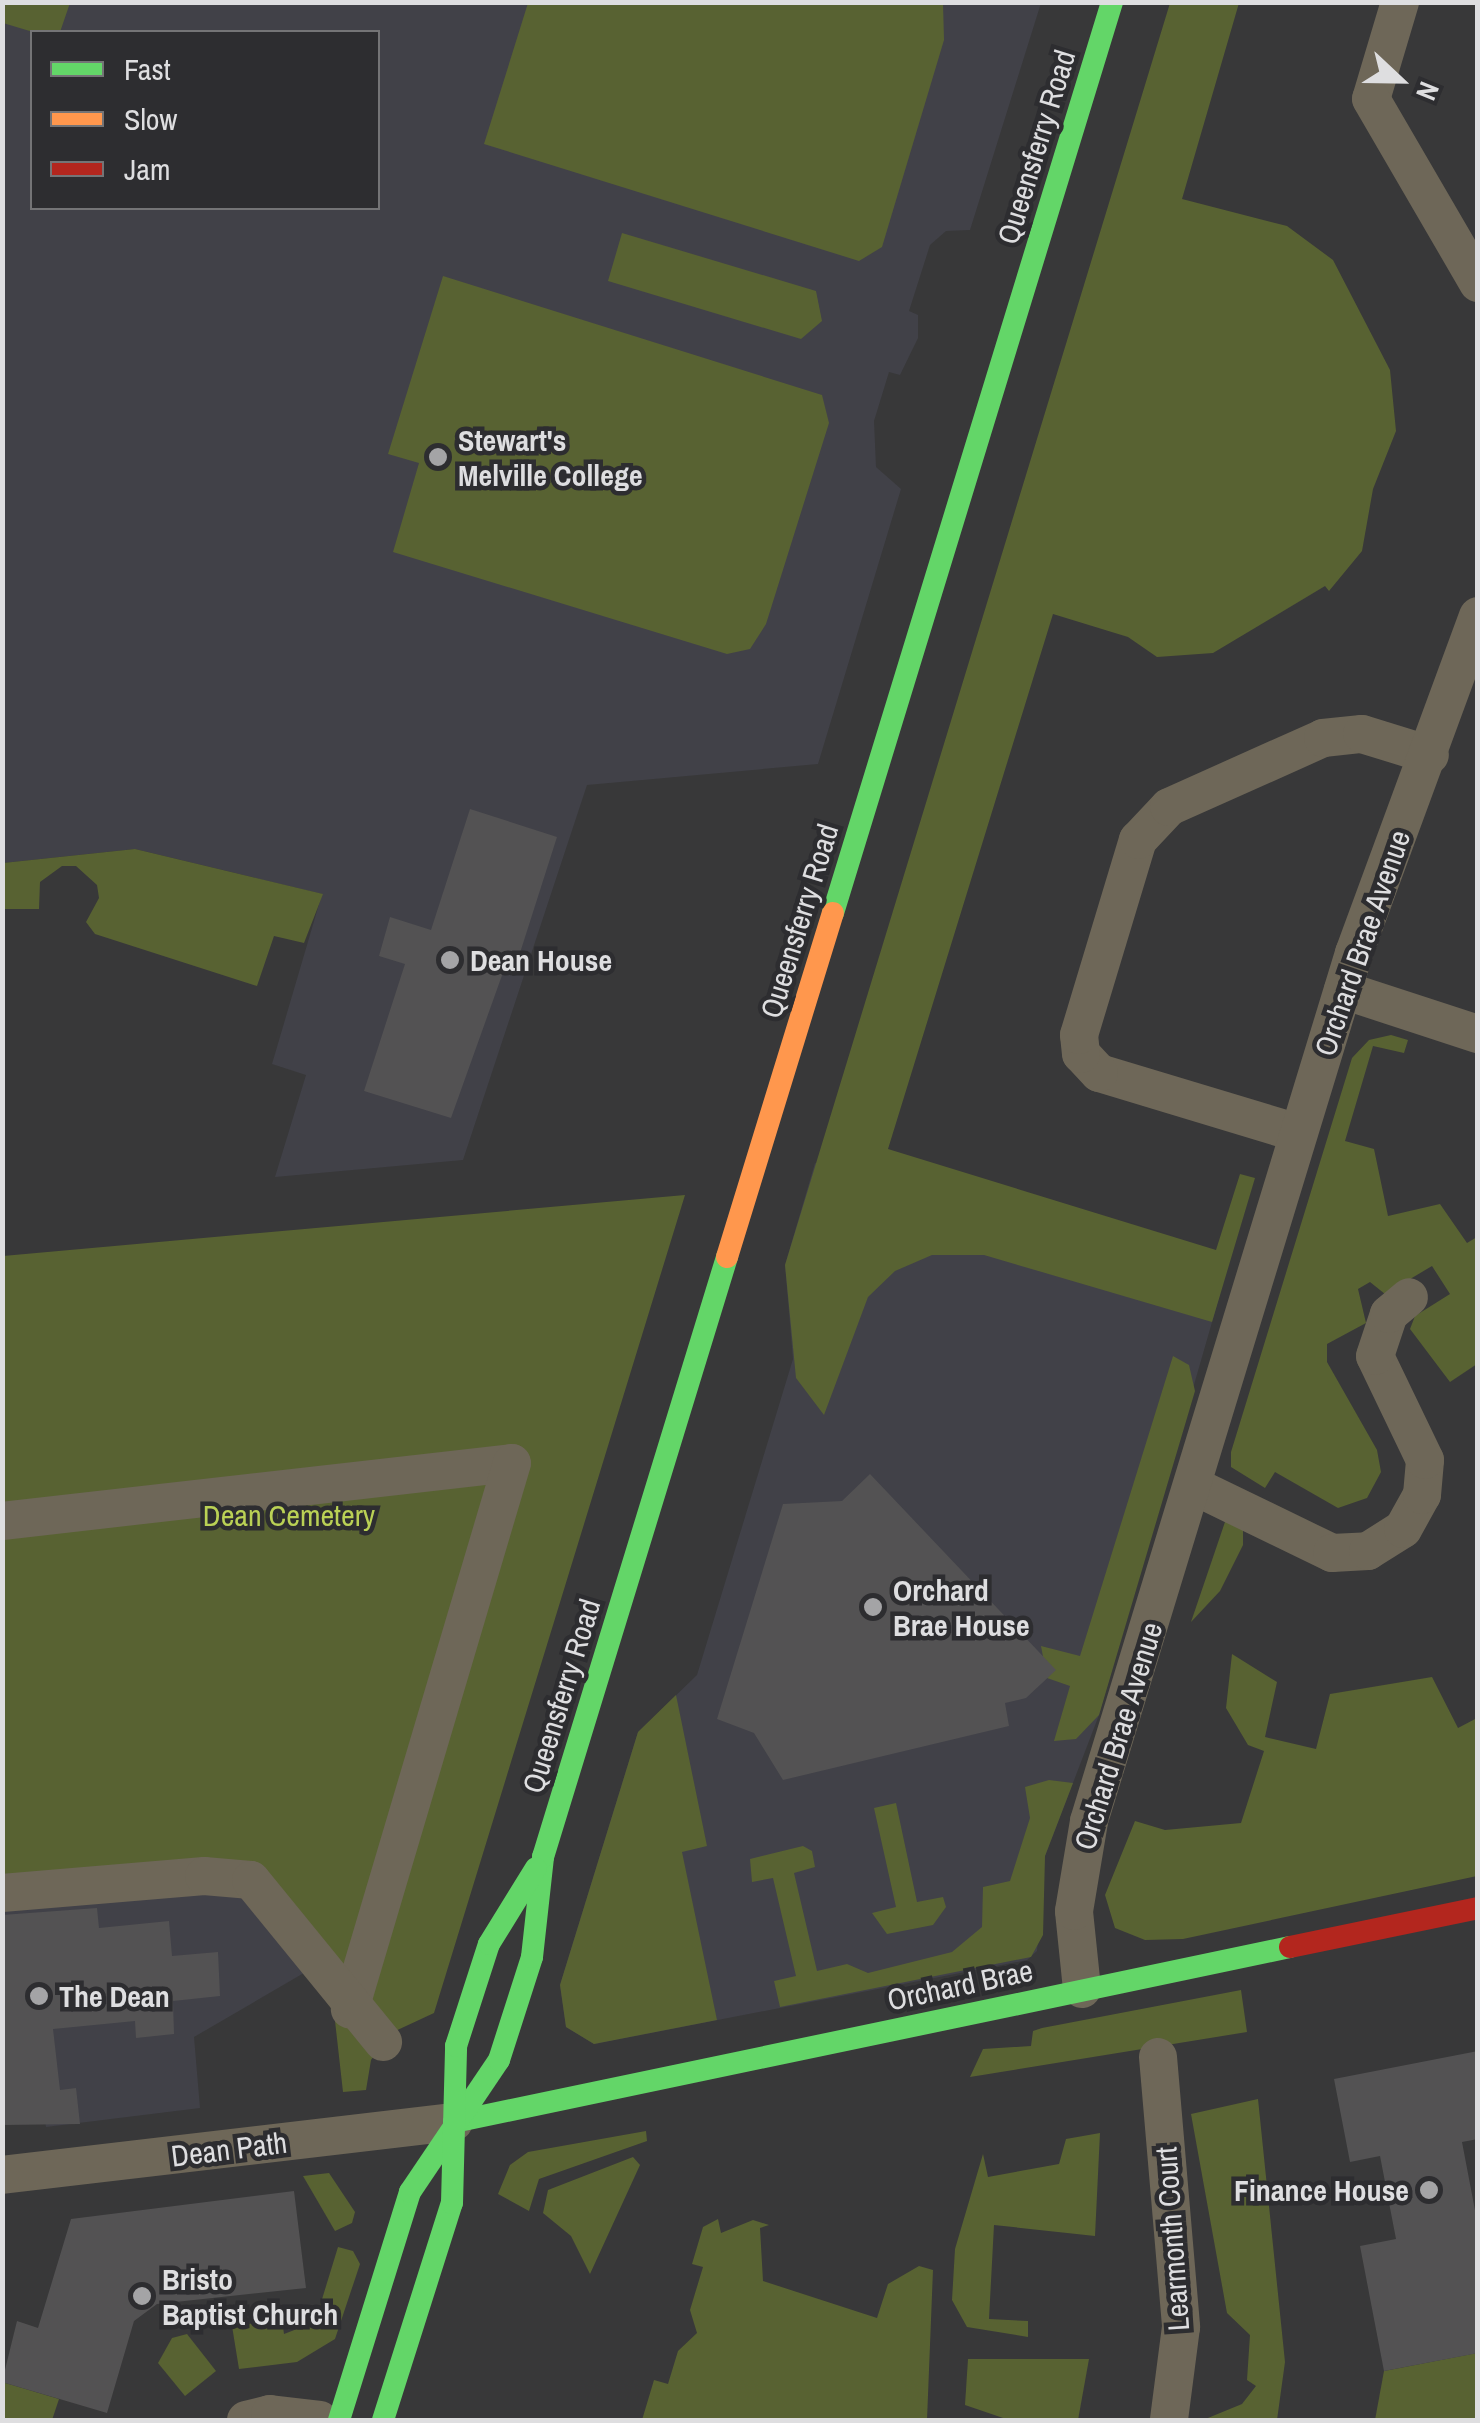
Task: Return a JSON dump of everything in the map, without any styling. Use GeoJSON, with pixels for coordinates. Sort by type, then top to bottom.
{"type":"FeatureCollection","features":[{"type":"Feature","properties":{"kind":"main road","name":"Queensferry Road"},"geometry":{"type":"LineString","coordinates":[[339,2420],[410,2192],[454,2122],[500,2060],[532,1957],[543,1857],[1112,2]]}},
{"type":"Feature","properties":{"kind":"main road","name":"Queensferry Road"},"geometry":{"type":"LineString","coordinates":[[383,2420],[452,2203],[456,2046],[489,1944],[543,1857]]}},
{"type":"Feature","properties":{"kind":"main road","name":"Orchard Brae"},"geometry":{"type":"LineString","coordinates":[[454,2122],[1478,1908]]}},
{"type":"Feature","properties":{"kind":"street"},"geometry":{"type":"LineString","coordinates":[[1400,2],[1371,99],[1478,283]]}},
{"type":"Feature","properties":{"kind":"street","name":"Orchard Brae Avenue"},"geometry":{"type":"LineString","coordinates":[[1082,1989],[1074,1911],[1081,1850],[1196,1488],[1343,990],[1478,616]]}},
{"type":"Feature","properties":{"kind":"street"},"geometry":{"type":"LineString","coordinates":[[1298,1133],[1100,1073],[1081,1054],[1079,1034],[1138,840],[1170,807],[1323,738],[1377,736],[1430,755]]}},
{"type":"Feature","properties":{"kind":"street"},"geometry":{"type":"LineString","coordinates":[[1343,990],[1478,1034]]}},
{"type":"Feature","properties":{"kind":"street"},"geometry":{"type":"LineString","coordinates":[[1196,1488],[1332,1553],[1368,1551],[1403,1529],[1422,1495],[1424,1460],[1375,1356],[1384,1323],[1410,1297]]}},
{"type":"Feature","properties":{"kind":"street"},"geometry":{"type":"LineString","coordinates":[[2,1521],[512,1462],[350,2009]]}},
{"type":"Feature","properties":{"kind":"street"},"geometry":{"type":"LineString","coordinates":[[2,1892],[204,1876],[252,1880],[350,2009],[383,2042]]}},
{"type":"Feature","properties":{"kind":"street","name":"Learmonth Court"},"geometry":{"type":"LineString","coordinates":[[1158,2057],[1181,2327],[1170,2420]]}},
{"type":"Feature","properties":{"kind":"street","name":"Dean Path"},"geometry":{"type":"LineString","coordinates":[[2,2175],[454,2122]]}},
{"type":"Feature","properties":{"kind":"street"},"geometry":{"type":"LineString","coordinates":[[246,2420],[270,2414],[320,2420]]}},
{"type":"Feature","properties":{"kind":"shaded area","name":"Stewart's Melville College"},"geometry":{"type":"Polygon","coordinates":[[[2,3],[1041,3],[970,230],[946,231],[930,245],[909,311],[918,315],[918,338],[900,375],[889,372],[874,421],[876,467],[901,489],[818,764],[587,785],[463,1160],[275,1177],[306,1075],[272,1064],[322,894],[135,849],[3,863],[2,3]]]}},
{"type":"Feature","properties":{"kind":"shaded area"},"geometry":{"type":"Polygon","coordinates":[[[815,1163],[1223,1284],[1099,1715],[1045,1856],[1037,1951],[1027,1960],[594,2044],[566,2027],[560,1985],[638,1732],[697,1675],[793,1359],[785,1265],[815,1163]]]}},
{"type":"Feature","properties":{"kind":"shaded area"},"geometry":{"type":"Polygon","coordinates":[[[222,1887],[253,1899],[309,1970],[194,2037],[200,2108],[46,2127],[45,2121],[3,2125],[2,1909],[222,1887]]]}},
{"type":"Feature","properties":{"kind":"green space"},"geometry":{"type":"Polygon","coordinates":[[[3,2],[70,2],[61,30],[30,31],[3,23],[3,2]]]}},
{"type":"Feature","properties":{"kind":"green space"},"geometry":{"type":"Polygon","coordinates":[[[528,3],[943,3],[944,40],[882,247],[859,261],[484,144],[528,3]]]}},
{"type":"Feature","properties":{"kind":"green space"},"geometry":{"type":"Polygon","coordinates":[[[1170,3],[1239,3],[1182,199],[1287,226],[1333,260],[1390,370],[1396,431],[1373,489],[1362,551],[1329,591],[1325,586],[1213,653],[1157,657],[1128,637],[1053,614],[888,1149],[1216,1250],[1240,1174],[1255,1178],[1212,1322],[984,1255],[932,1255],[895,1271],[868,1297],[824,1415],[796,1378],[785,1265],[1170,3]]]}},
{"type":"Feature","properties":{"kind":"green space"},"geometry":{"type":"Polygon","coordinates":[[[622,233],[816,291],[822,321],[801,339],[608,281],[622,233]]]}},
{"type":"Feature","properties":{"kind":"green space"},"geometry":{"type":"Polygon","coordinates":[[[443,276],[822,395],[829,423],[766,624],[750,649],[727,654],[393,552],[419,463],[388,454],[443,276]]]}},
{"type":"Feature","properties":{"kind":"green space"},"geometry":{"type":"Polygon","coordinates":[[[135,849],[323,894],[304,943],[274,936],[257,986],[95,934],[86,922],[99,898],[97,885],[76,866],[62,866],[40,882],[39,909],[3,909],[3,863],[135,849]]]}},
{"type":"Feature","properties":{"kind":"green space"},"geometry":{"type":"Polygon","coordinates":[[[1391,1035],[1408,1040],[1404,1053],[1373,1046],[1345,1141],[1374,1149],[1388,1216],[1440,1204],[1467,1243],[1477,1237],[1477,1364],[1450,1382],[1410,1329],[1415,1316],[1450,1294],[1432,1266],[1385,1294],[1370,1282],[1358,1289],[1366,1323],[1327,1344],[1327,1362],[1377,1450],[1381,1472],[1367,1498],[1338,1508],[1275,1472],[1265,1488],[1231,1467],[1231,1452],[1352,1058],[1369,1040],[1391,1035]]]}},
{"type":"Feature","properties":{"kind":"green space","name":"Dean Cemetery"},"geometry":{"type":"Polygon","coordinates":[[[685,1195],[434,2013],[391,2033],[371,2060],[366,2090],[343,2092],[334,2012],[252,1899],[222,1887],[3,1909],[3,1256],[685,1195]]]}},
{"type":"Feature","properties":{"kind":"green space"},"geometry":{"type":"Polygon","coordinates":[[[1173,1356],[1189,1365],[1195,1391],[1099,1715],[1076,1739],[1054,1741],[1070,1686],[1047,1678],[1041,1646],[1080,1656],[1173,1356]]]}},
{"type":"Feature","properties":{"kind":"green space"},"geometry":{"type":"Polygon","coordinates":[[[1226,1519],[1243,1524],[1243,1545],[1220,1591],[1191,1622],[1226,1519]]]}},
{"type":"Feature","properties":{"kind":"green space"},"geometry":{"type":"Polygon","coordinates":[[[1232,1654],[1277,1682],[1265,1737],[1316,1749],[1330,1694],[1432,1677],[1458,1728],[1477,1718],[1477,1876],[1183,1939],[1145,1940],[1115,1928],[1105,1895],[1135,1821],[1165,1830],[1241,1823],[1264,1751],[1248,1745],[1226,1708],[1232,1654]]]}},
{"type":"Feature","properties":{"kind":"green space"},"geometry":{"type":"Polygon","coordinates":[[[676,1695],[707,1846],[682,1852],[717,2020],[594,2044],[566,2027],[560,1985],[638,1732],[676,1695]]]}},
{"type":"Feature","properties":{"kind":"green space"},"geometry":{"type":"Polygon","coordinates":[[[1049,1780],[1073,1783],[1045,1856],[1043,1935],[1031,1957],[780,2007],[774,1981],[796,1976],[773,1878],[752,1882],[750,1859],[803,1846],[812,1851],[815,1867],[794,1873],[817,1971],[847,1964],[868,1973],[952,1952],[982,1927],[983,1887],[1010,1881],[1030,1818],[1025,1787],[1049,1780]]]}},
{"type":"Feature","properties":{"kind":"green space"},"geometry":{"type":"Polygon","coordinates":[[[896,1803],[917,1902],[943,1897],[946,1907],[933,1925],[887,1934],[872,1913],[896,1907],[874,1808],[896,1803]]]}},
{"type":"Feature","properties":{"kind":"green space"},"geometry":{"type":"Polygon","coordinates":[[[1241,1990],[1247,2032],[970,2077],[983,2049],[1031,2046],[1033,2031],[1042,2028],[1241,1990]]]}},
{"type":"Feature","properties":{"kind":"green space"},"geometry":{"type":"Polygon","coordinates":[[[1258,2099],[1285,2362],[1277,2420],[1203,2420],[1242,2404],[1256,2386],[1247,2380],[1250,2335],[1227,2313],[1191,2114],[1258,2099]]]}},
{"type":"Feature","properties":{"kind":"green space"},"geometry":{"type":"Polygon","coordinates":[[[646,2131],[647,2141],[539,2179],[529,2211],[498,2194],[510,2165],[528,2152],[646,2131]]]}},
{"type":"Feature","properties":{"kind":"green space"},"geometry":{"type":"Polygon","coordinates":[[[1100,2133],[1095,2236],[994,2225],[989,2319],[1028,2321],[1028,2337],[967,2327],[952,2300],[955,2249],[983,2154],[988,2177],[1059,2164],[1066,2139],[1100,2133]]]}},
{"type":"Feature","properties":{"kind":"green space"},"geometry":{"type":"Polygon","coordinates":[[[633,2157],[640,2165],[590,2274],[571,2236],[543,2213],[548,2190],[633,2157]]]}},
{"type":"Feature","properties":{"kind":"green space"},"geometry":{"type":"Polygon","coordinates":[[[329,2173],[355,2212],[352,2223],[335,2231],[303,2176],[329,2173]]]}},
{"type":"Feature","properties":{"kind":"green space"},"geometry":{"type":"Polygon","coordinates":[[[718,2219],[721,2233],[753,2220],[769,2225],[760,2228],[763,2281],[877,2318],[888,2284],[919,2266],[933,2270],[927,2420],[642,2420],[654,2380],[668,2384],[678,2351],[697,2333],[690,2310],[703,2267],[692,2264],[703,2227],[718,2219]]]}},
{"type":"Feature","properties":{"kind":"green space"},"geometry":{"type":"Polygon","coordinates":[[[338,2247],[353,2251],[360,2264],[335,2339],[297,2362],[239,2369],[232,2326],[282,2320],[284,2334],[315,2322],[338,2247]]]}},
{"type":"Feature","properties":{"kind":"green space"},"geometry":{"type":"Polygon","coordinates":[[[187,2334],[216,2371],[185,2396],[158,2363],[172,2338],[187,2334]]]}},
{"type":"Feature","properties":{"kind":"green space"},"geometry":{"type":"Polygon","coordinates":[[[1477,2353],[1477,2420],[1375,2420],[1384,2371],[1477,2353]]]}},
{"type":"Feature","properties":{"kind":"green space"},"geometry":{"type":"Polygon","coordinates":[[[968,2359],[1089,2359],[1078,2420],[1009,2420],[965,2405],[968,2359]]]}},
{"type":"Feature","properties":{"kind":"green space"},"geometry":{"type":"Polygon","coordinates":[[[2,2382],[59,2399],[52,2420],[3,2420],[2,2382]]]}},
{"type":"Feature","properties":{"kind":"building","name":"Dean House"},"geometry":{"type":"Polygon","coordinates":[[[470,809],[557,837],[519,956],[510,953],[451,1118],[364,1091],[405,964],[379,956],[390,917],[431,930],[470,809]]]}},
{"type":"Feature","properties":{"kind":"building","name":"Orchard Brae House"},"geometry":{"type":"Polygon","coordinates":[[[870,1474],[1056,1670],[1026,1698],[1005,1703],[1009,1726],[783,1780],[754,1733],[717,1719],[783,1504],[842,1501],[870,1474]]]}},
{"type":"Feature","properties":{"kind":"building"},"geometry":{"type":"Polygon","coordinates":[[[97,1908],[99,1928],[169,1921],[172,1956],[218,1952],[220,1996],[173,2001],[174,2034],[136,2038],[135,2021],[53,2029],[60,2090],[76,2088],[80,2124],[2,2125],[2,1915],[97,1908]]]}},
{"type":"Feature","properties":{"kind":"building","name":"Finance House"},"geometry":{"type":"Polygon","coordinates":[[[1478,2051],[1478,2139],[1462,2142],[1478,2226],[1478,2353],[1384,2371],[1360,2246],[1396,2239],[1380,2156],[1350,2162],[1334,2079],[1478,2051]]]}},
{"type":"Feature","properties":{"kind":"building","name":"Bristo Baptist Church"},"geometry":{"type":"Polygon","coordinates":[[[294,2191],[306,2288],[157,2304],[134,2321],[107,2413],[2,2382],[17,2321],[38,2328],[71,2219],[294,2191]]]}},
{"type":"Feature","properties":{"kind":"traffic: fast"},"geometry":{"type":"LineString","coordinates":[[833,913],[1112,2]]}},
{"type":"Feature","properties":{"kind":"traffic: fast"},"geometry":{"type":"LineString","coordinates":[[339,2420],[410,2192],[499,2060],[532,1957],[543,1857],[727,1257]]}},
{"type":"Feature","properties":{"kind":"traffic: fast"},"geometry":{"type":"LineString","coordinates":[[383,2420],[452,2203],[456,2046],[489,1944],[536,1868]]}},
{"type":"Feature","properties":{"kind":"traffic: fast"},"geometry":{"type":"LineString","coordinates":[[454,2122],[1290,1947]]}},
{"type":"Feature","properties":{"kind":"traffic: slow"},"geometry":{"type":"LineString","coordinates":[[727,1257],[833,913]]}},
{"type":"Feature","properties":{"kind":"traffic: jam"},"geometry":{"type":"LineString","coordinates":[[1290,1947],[1478,1908]]}},
{"type":"Feature","properties":{"kind":"place","name":"Stewart's Melville College"},"geometry":{"type":"Point","coordinates":[438,457]}},
{"type":"Feature","properties":{"kind":"place","name":"Dean House"},"geometry":{"type":"Point","coordinates":[450,960]}},
{"type":"Feature","properties":{"kind":"place","name":"Orchard Brae House"},"geometry":{"type":"Point","coordinates":[873,1607]}},
{"type":"Feature","properties":{"kind":"place","name":"The Dean"},"geometry":{"type":"Point","coordinates":[39,1996]}},
{"type":"Feature","properties":{"kind":"place","name":"Finance House"},"geometry":{"type":"Point","coordinates":[1429,2190]}},
{"type":"Feature","properties":{"kind":"place","name":"Bristo Baptist Church"},"geometry":{"type":"Point","coordinates":[142,2296]}}]}
